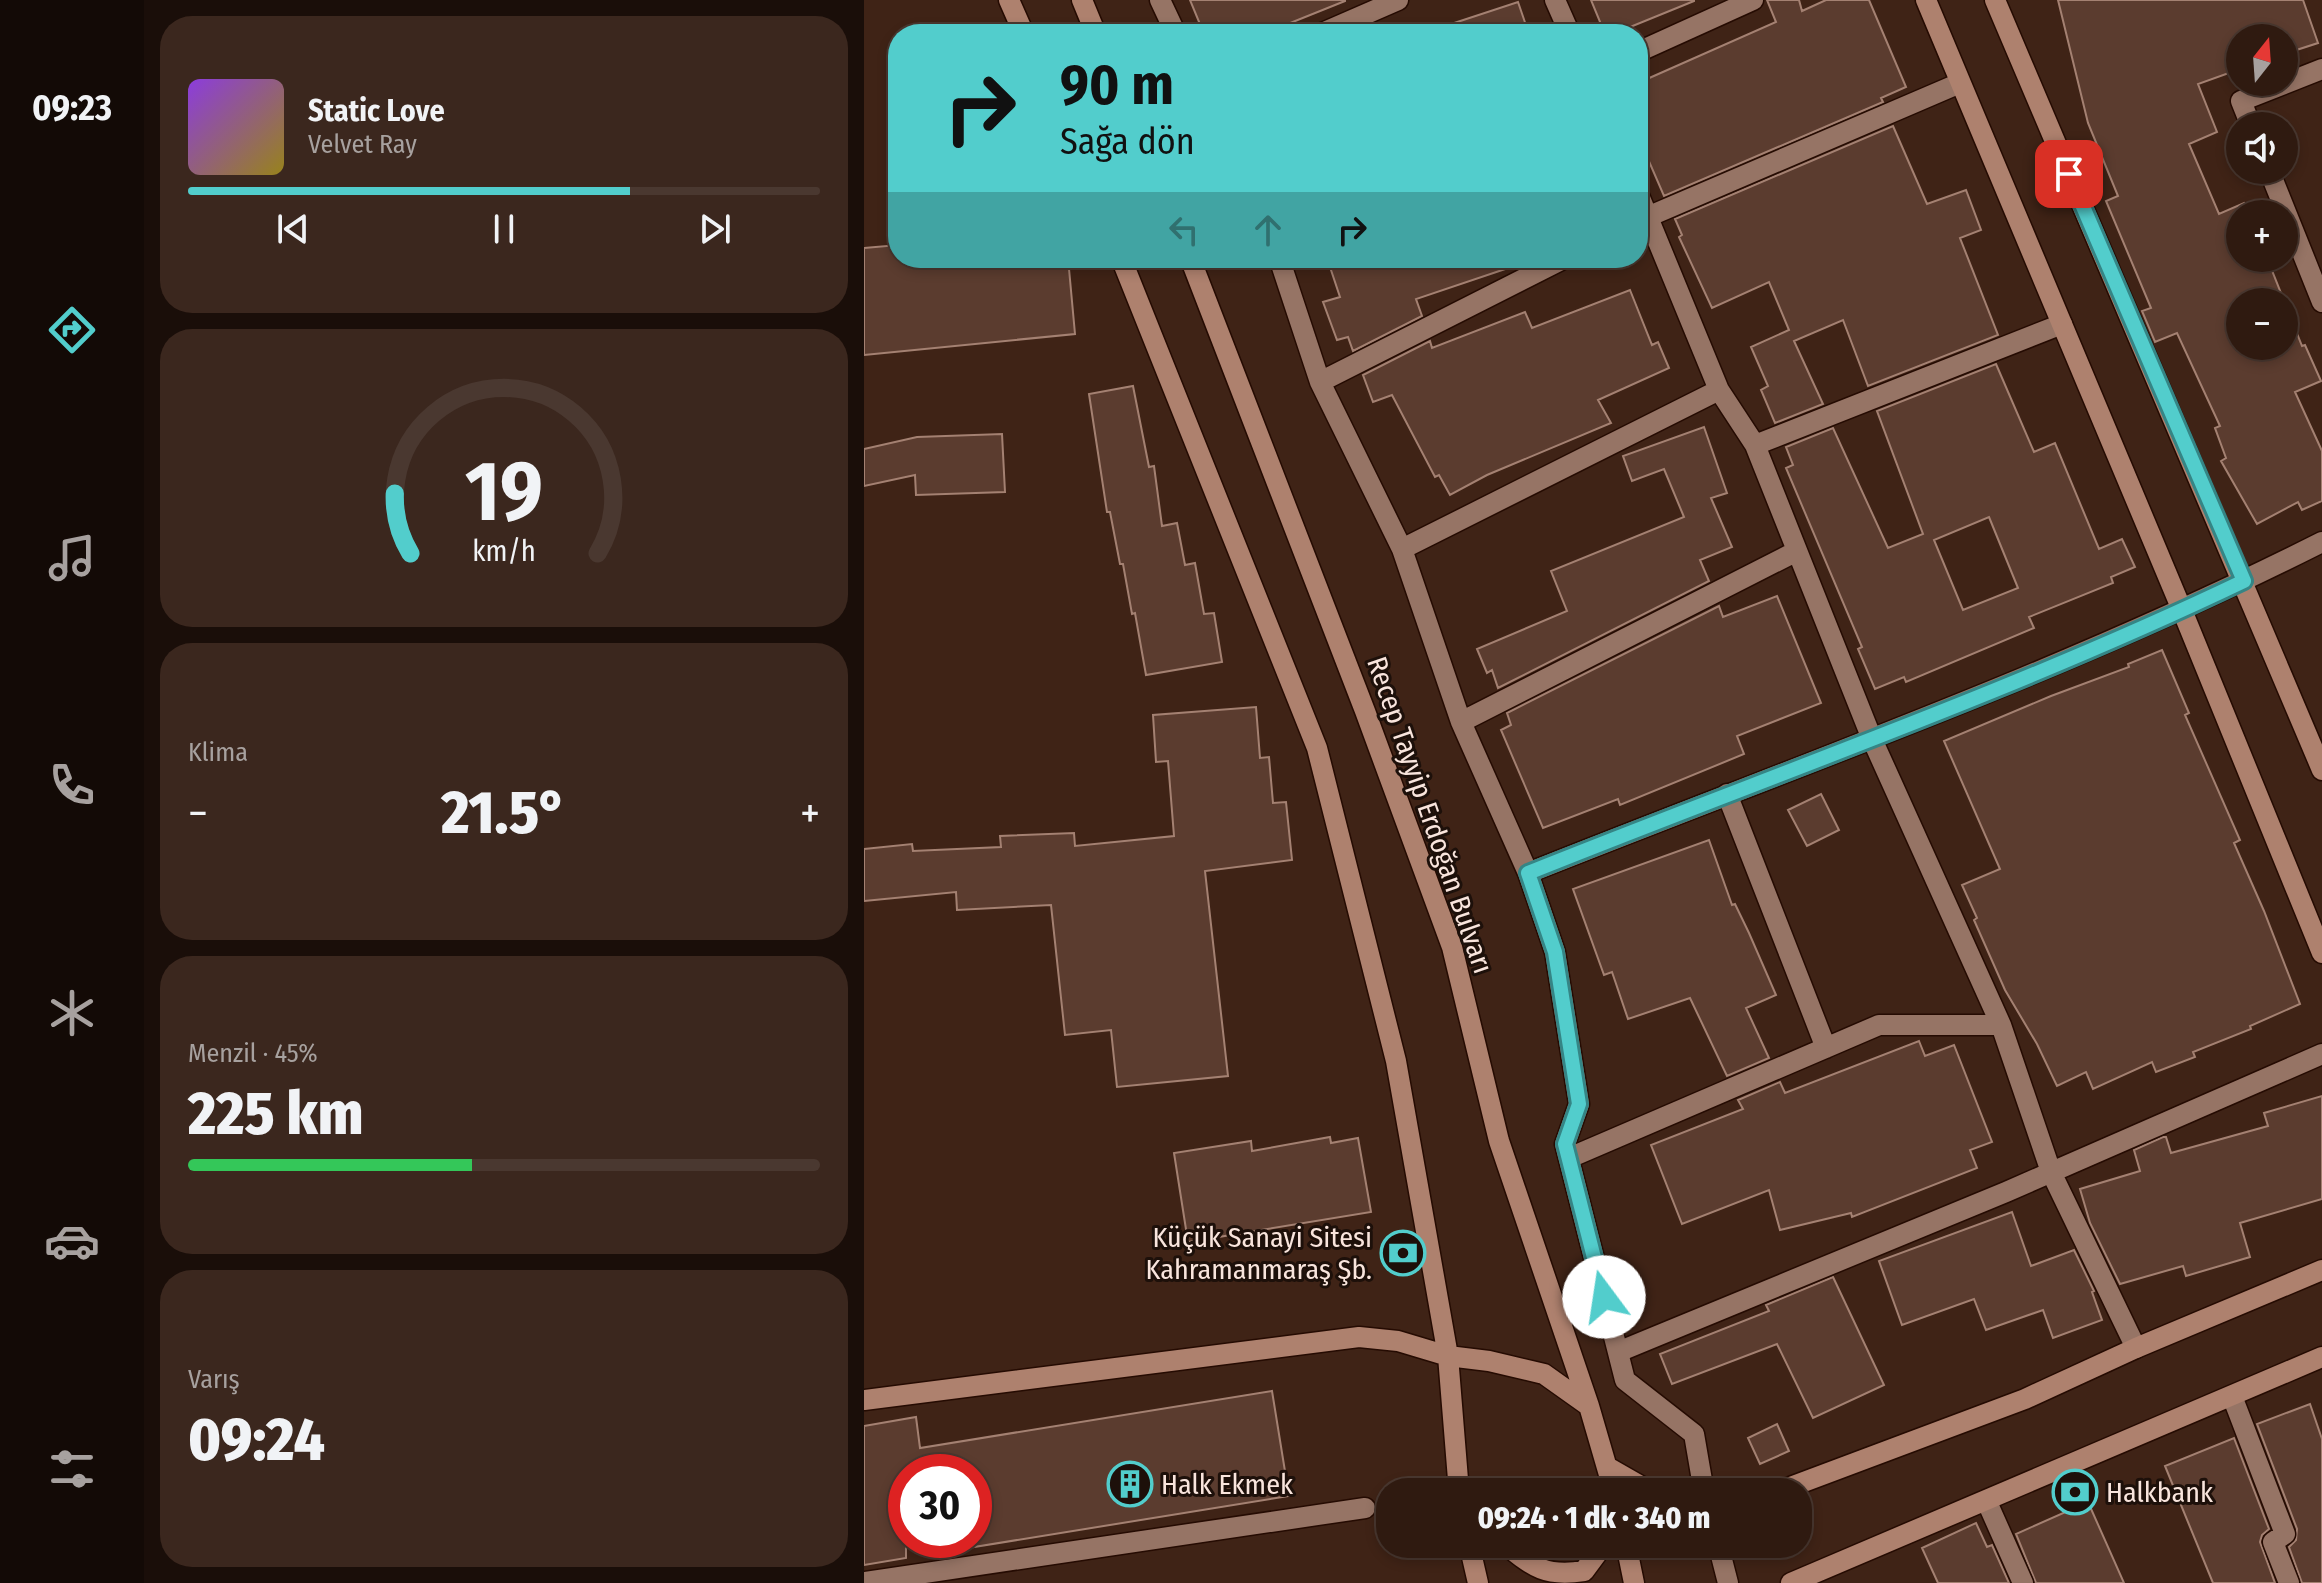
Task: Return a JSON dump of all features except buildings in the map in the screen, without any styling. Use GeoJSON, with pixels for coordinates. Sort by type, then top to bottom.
{"type":"FeatureCollection","features":[{"type":"Feature","properties":{"kind":"main road"},"geometry":{"type":"LineString","coordinates":[[1009,0],[1020,24]]}},
{"type":"Feature","properties":{"kind":"main road"},"geometry":{"type":"LineString","coordinates":[[1082,0],[1092,24]]}},
{"type":"Feature","properties":{"kind":"main road"},"geometry":{"type":"LineString","coordinates":[[1926,0],[2322,953]]}},
{"type":"Feature","properties":{"kind":"main road"},"geometry":{"type":"LineString","coordinates":[[1995,0],[2322,770]]}},
{"type":"Feature","properties":{"kind":"main road"},"geometry":{"type":"LineString","coordinates":[[1125,268],[1317,748],[1396,1061],[1448,1356],[1458,1478]]}},
{"type":"Feature","properties":{"kind":"main road","name":"Recep Tayyip Erdoğan Bulvarı"},"geometry":{"type":"LineString","coordinates":[[1194,268],[1365,711],[1452,947],[1499,1141],[1589,1406],[1610,1478]]}},
{"type":"Feature","properties":{"kind":"main road"},"geometry":{"type":"LineString","coordinates":[[1812,1479],[2025,1399],[2136,1348],[2322,1270]]}},
{"type":"Feature","properties":{"kind":"main road"},"geometry":{"type":"LineString","coordinates":[[864,1400],[1359,1337],[1398,1341],[1448,1356],[1489,1361],[1544,1374],[1589,1406]]}},
{"type":"Feature","properties":{"kind":"main road"},"geometry":{"type":"LineString","coordinates":[[1791,1583],[2322,1357]]}},
{"type":"Feature","properties":{"kind":"main road"},"geometry":{"type":"LineString","coordinates":[[1609,1468],[1626,1478]]}},
{"type":"Feature","properties":{"kind":"main road"},"geometry":{"type":"LineString","coordinates":[[1472,1558],[1478,1583]]}},
{"type":"Feature","properties":{"kind":"main road"},"geometry":{"type":"LineString","coordinates":[[1524,1558],[1540,1570],[1564,1574],[1584,1571],[1594,1558]]}},
{"type":"Feature","properties":{"kind":"main road"},"geometry":{"type":"LineString","coordinates":[[1629,1558],[1634,1583]]}},
{"type":"Feature","properties":{"kind":"street"},"geometry":{"type":"LineString","coordinates":[[1160,0],[1171,24]]}},
{"type":"Feature","properties":{"kind":"street"},"geometry":{"type":"LineString","coordinates":[[1343,24],[1398,0]]}},
{"type":"Feature","properties":{"kind":"street"},"geometry":{"type":"LineString","coordinates":[[1555,0],[1566,24]]}},
{"type":"Feature","properties":{"kind":"street"},"geometry":{"type":"LineString","coordinates":[[1648,47],[1753,0]]}},
{"type":"Feature","properties":{"kind":"street"},"geometry":{"type":"LineString","coordinates":[[2245,112],[2241,101],[2322,69]]}},
{"type":"Feature","properties":{"kind":"street"},"geometry":{"type":"LineString","coordinates":[[1648,217],[1960,83]]}},
{"type":"Feature","properties":{"kind":"street"},"geometry":{"type":"LineString","coordinates":[[2275,184],[2322,302]]}},
{"type":"Feature","properties":{"kind":"street"},"geometry":{"type":"LineString","coordinates":[[1648,230],[1719,390],[1755,445],[1872,739],[2001,1025],[2051,1172],[2136,1348]]}},
{"type":"Feature","properties":{"kind":"street"},"geometry":{"type":"LineString","coordinates":[[1282,268],[1320,382],[1402,549],[1461,722],[1528,873],[1555,952],[1579,1104],[1565,1144],[1625,1380],[1694,1434],[1702,1478]]}},
{"type":"Feature","properties":{"kind":"street"},"geometry":{"type":"LineString","coordinates":[[1320,382],[1545,268]]}},
{"type":"Feature","properties":{"kind":"street"},"geometry":{"type":"LineString","coordinates":[[1755,445],[2062,324]]}},
{"type":"Feature","properties":{"kind":"street"},"geometry":{"type":"LineString","coordinates":[[1402,549],[1719,390]]}},
{"type":"Feature","properties":{"kind":"street"},"geometry":{"type":"LineString","coordinates":[[1528,873],[1872,739],[2182,610],[2322,542]]}},
{"type":"Feature","properties":{"kind":"street"},"geometry":{"type":"LineString","coordinates":[[1461,722],[1797,551]]}},
{"type":"Feature","properties":{"kind":"street"},"geometry":{"type":"LineString","coordinates":[[1727,794],[1826,1048]]}},
{"type":"Feature","properties":{"kind":"street"},"geometry":{"type":"LineString","coordinates":[[1569,1158],[1879,1025],[2001,1025]]}},
{"type":"Feature","properties":{"kind":"street"},"geometry":{"type":"LineString","coordinates":[[1618,1352],[2051,1172],[2322,1054]]}},
{"type":"Feature","properties":{"kind":"street"},"geometry":{"type":"LineString","coordinates":[[2232,1396],[2285,1534],[2273,1542],[2289,1583]]}},
{"type":"Feature","properties":{"kind":"street"},"geometry":{"type":"LineString","coordinates":[[1987,1502],[2023,1583]]}},
{"type":"Feature","properties":{"kind":"street"},"geometry":{"type":"LineString","coordinates":[[864,1582],[1365,1508]]}},
{"type":"Feature","properties":{"kind":"street"},"geometry":{"type":"LineString","coordinates":[[1722,1558],[1728,1583]]}},
{"type":"Feature","properties":{"kind":"place","name":"Küçük Sanayi Sitesi Kahramanmaraş Şb."},"geometry":{"type":"Point","coordinates":[1403,1253]}},
{"type":"Feature","properties":{"kind":"place","name":"Halk Ekmek"},"geometry":{"type":"Point","coordinates":[1130,1484]}},
{"type":"Feature","properties":{"kind":"place","name":"Halkbank"},"geometry":{"type":"Point","coordinates":[2075,1492]}},
{"type":"Feature","properties":{"kind":"route"},"geometry":{"type":"LineString","coordinates":[[1604,1297],[1565,1144],[1579,1104],[1555,952],[1528,873],[1872,739],[2182,610],[2244,581],[2069,174]]}}]}
